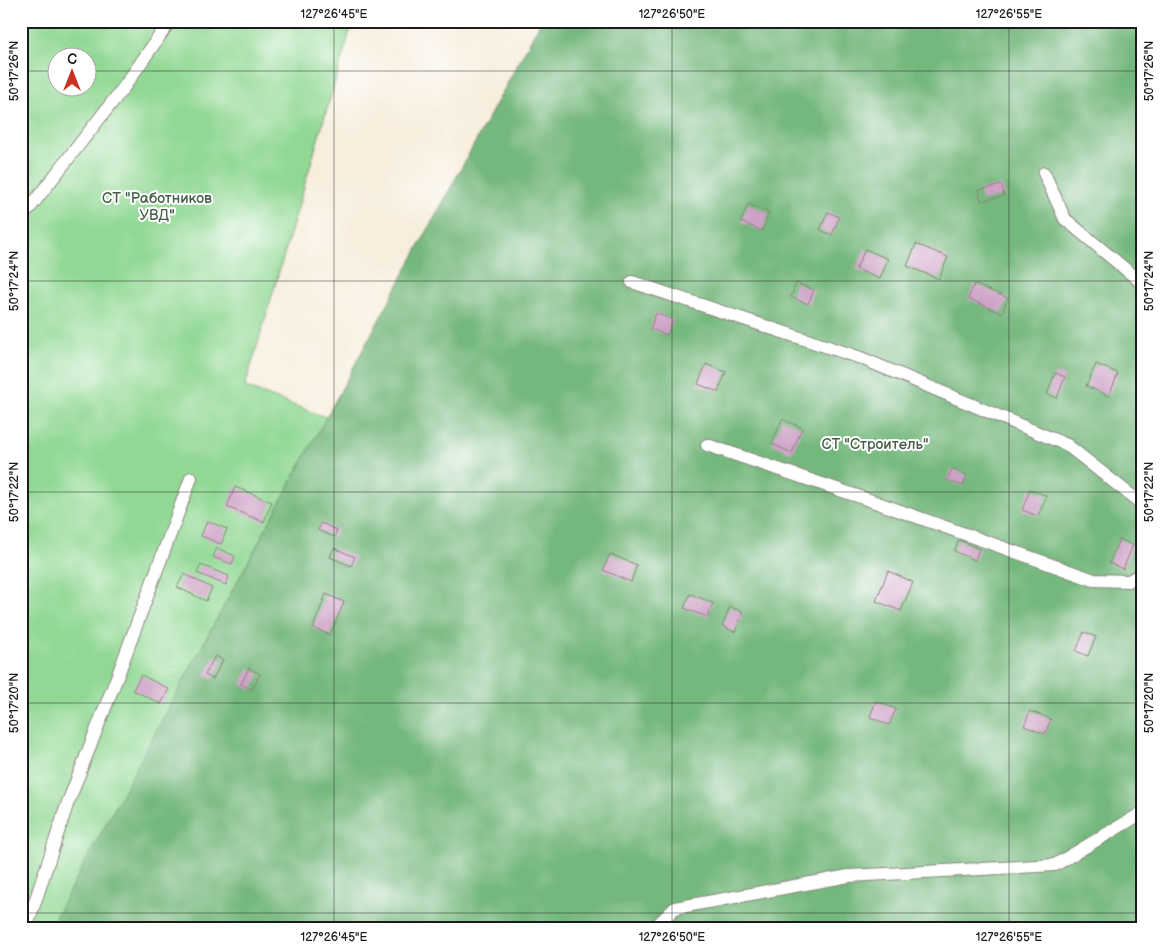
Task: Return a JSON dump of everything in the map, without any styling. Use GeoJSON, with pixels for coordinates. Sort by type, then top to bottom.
{"type":"FeatureCollection","features":[{"type":"Feature","properties":{"kind":"lane"},"geometry":{"type":"LineString","coordinates":[[21,219],[124,87],[170,21]]}},
{"type":"Feature","properties":{"kind":"lane"},"geometry":{"type":"LineString","coordinates":[[1044,173],[1065,219],[1142,283]]}},
{"type":"Feature","properties":{"kind":"lane"},"geometry":{"type":"LineString","coordinates":[[632,282],[861,358],[1058,442],[1067,446],[1142,504]]}},
{"type":"Feature","properties":{"kind":"lane"},"geometry":{"type":"LineString","coordinates":[[707,446],[875,502],[1094,580],[1129,581],[1142,573]]}},
{"type":"Feature","properties":{"kind":"lane"},"geometry":{"type":"LineString","coordinates":[[26,929],[67,805],[191,478]]}},
{"type":"Feature","properties":{"kind":"lane"},"geometry":{"type":"LineString","coordinates":[[654,929],[675,908],[849,876],[1056,865],[1142,813]]}},
{"type":"Feature","properties":{"kind":"green space","name":"СТ \"Работников УВД\""},"geometry":{"type":"Polygon","coordinates":[[[21,21],[353,21],[245,387],[398,444],[212,929],[21,929],[21,21]]]}},
{"type":"Feature","properties":{"kind":"green space","name":"СТ \"Строитель\""},"geometry":{"type":"Polygon","coordinates":[[[541,21],[1142,21],[1142,929],[49,929],[541,21]]]}},
{"type":"Feature","properties":{"kind":"building"},"geometry":{"type":"Polygon","coordinates":[[[1002,185],[1004,196],[981,201],[979,190],[1002,185]]]}},
{"type":"Feature","properties":{"kind":"building"},"geometry":{"type":"Polygon","coordinates":[[[748,204],[769,213],[762,231],[741,222],[748,204]]]}},
{"type":"Feature","properties":{"kind":"building"},"geometry":{"type":"Polygon","coordinates":[[[828,212],[839,217],[832,235],[820,230],[828,212]]]}},
{"type":"Feature","properties":{"kind":"building"},"geometry":{"type":"Polygon","coordinates":[[[916,244],[948,257],[939,279],[907,266],[916,244]]]}},
{"type":"Feature","properties":{"kind":"building"},"geometry":{"type":"Polygon","coordinates":[[[865,249],[888,259],[880,279],[856,269],[865,249]]]}},
{"type":"Feature","properties":{"kind":"building"},"geometry":{"type":"Polygon","coordinates":[[[796,283],[814,290],[808,304],[791,297],[796,283]]]}},
{"type":"Feature","properties":{"kind":"building"},"geometry":{"type":"Polygon","coordinates":[[[974,284],[1008,298],[1002,313],[968,299],[974,284]]]}},
{"type":"Feature","properties":{"kind":"building"},"geometry":{"type":"Polygon","coordinates":[[[656,313],[673,320],[667,335],[650,329],[656,313]]]}},
{"type":"Feature","properties":{"kind":"building"},"geometry":{"type":"Polygon","coordinates":[[[706,364],[726,372],[718,392],[698,384],[706,364]]]}},
{"type":"Feature","properties":{"kind":"building"},"geometry":{"type":"Polygon","coordinates":[[[1096,364],[1118,373],[1109,396],[1086,386],[1096,364]]]}},
{"type":"Feature","properties":{"kind":"building"},"geometry":{"type":"Polygon","coordinates":[[[1055,373],[1065,377],[1057,398],[1047,394],[1055,373]]]}},
{"type":"Feature","properties":{"kind":"building"},"geometry":{"type":"Polygon","coordinates":[[[782,419],[802,428],[792,453],[772,444],[782,419]]]}},
{"type":"Feature","properties":{"kind":"building"},"geometry":{"type":"Polygon","coordinates":[[[952,469],[967,475],[963,486],[947,480],[952,469]]]}},
{"type":"Feature","properties":{"kind":"building"},"geometry":{"type":"Polygon","coordinates":[[[235,487],[272,502],[264,522],[227,507],[235,487]]]}},
{"type":"Feature","properties":{"kind":"building"},"geometry":{"type":"Polygon","coordinates":[[[1030,489],[1047,496],[1038,516],[1022,510],[1030,489]]]}},
{"type":"Feature","properties":{"kind":"building"},"geometry":{"type":"Polygon","coordinates":[[[207,521],[227,529],[221,544],[201,536],[207,521]]]}},
{"type":"Feature","properties":{"kind":"building"},"geometry":{"type":"Polygon","coordinates":[[[321,523],[337,530],[334,537],[318,530],[321,523]]]}},
{"type":"Feature","properties":{"kind":"building"},"geometry":{"type":"Polygon","coordinates":[[[1119,539],[1133,545],[1123,569],[1109,563],[1119,539]]]}},
{"type":"Feature","properties":{"kind":"building"},"geometry":{"type":"Polygon","coordinates":[[[959,540],[979,549],[975,560],[954,551],[959,540]]]}},
{"type":"Feature","properties":{"kind":"building"},"geometry":{"type":"Polygon","coordinates":[[[217,548],[235,556],[232,564],[213,557],[217,548]]]}},
{"type":"Feature","properties":{"kind":"building"},"geometry":{"type":"Polygon","coordinates":[[[334,548],[355,557],[351,566],[330,557],[334,548]]]}},
{"type":"Feature","properties":{"kind":"building"},"geometry":{"type":"Polygon","coordinates":[[[610,554],[637,565],[631,582],[603,570],[610,554]]]}},
{"type":"Feature","properties":{"kind":"building"},"geometry":{"type":"Polygon","coordinates":[[[201,565],[229,576],[226,585],[197,573],[201,565]]]}},
{"type":"Feature","properties":{"kind":"building"},"geometry":{"type":"Polygon","coordinates":[[[888,571],[913,582],[901,611],[876,601],[888,571]]]}},
{"type":"Feature","properties":{"kind":"building"},"geometry":{"type":"Polygon","coordinates":[[[184,574],[212,588],[206,601],[177,587],[184,574]]]}},
{"type":"Feature","properties":{"kind":"building"},"geometry":{"type":"Polygon","coordinates":[[[326,594],[344,602],[330,635],[313,628],[326,594]]]}},
{"type":"Feature","properties":{"kind":"building"},"geometry":{"type":"Polygon","coordinates":[[[690,594],[713,603],[707,617],[684,608],[690,594]]]}},
{"type":"Feature","properties":{"kind":"building"},"geometry":{"type":"Polygon","coordinates":[[[730,607],[743,612],[735,632],[722,626],[730,607]]]}},
{"type":"Feature","properties":{"kind":"building"},"geometry":{"type":"Polygon","coordinates":[[[1084,632],[1096,637],[1088,656],[1076,651],[1084,632]]]}},
{"type":"Feature","properties":{"kind":"building"},"geometry":{"type":"Polygon","coordinates":[[[215,656],[223,660],[213,679],[205,675],[215,656]]]}},
{"type":"Feature","properties":{"kind":"building"},"geometry":{"type":"Polygon","coordinates":[[[249,668],[260,674],[252,690],[241,684],[249,668]]]}},
{"type":"Feature","properties":{"kind":"building"},"geometry":{"type":"Polygon","coordinates":[[[141,675],[169,689],[161,704],[133,690],[141,675]]]}},
{"type":"Feature","properties":{"kind":"building"},"geometry":{"type":"Polygon","coordinates":[[[876,701],[896,709],[889,725],[870,717],[876,701]]]}},
{"type":"Feature","properties":{"kind":"building"},"geometry":{"type":"Polygon","coordinates":[[[1030,711],[1051,719],[1045,734],[1024,726],[1030,711]]]}}]}
